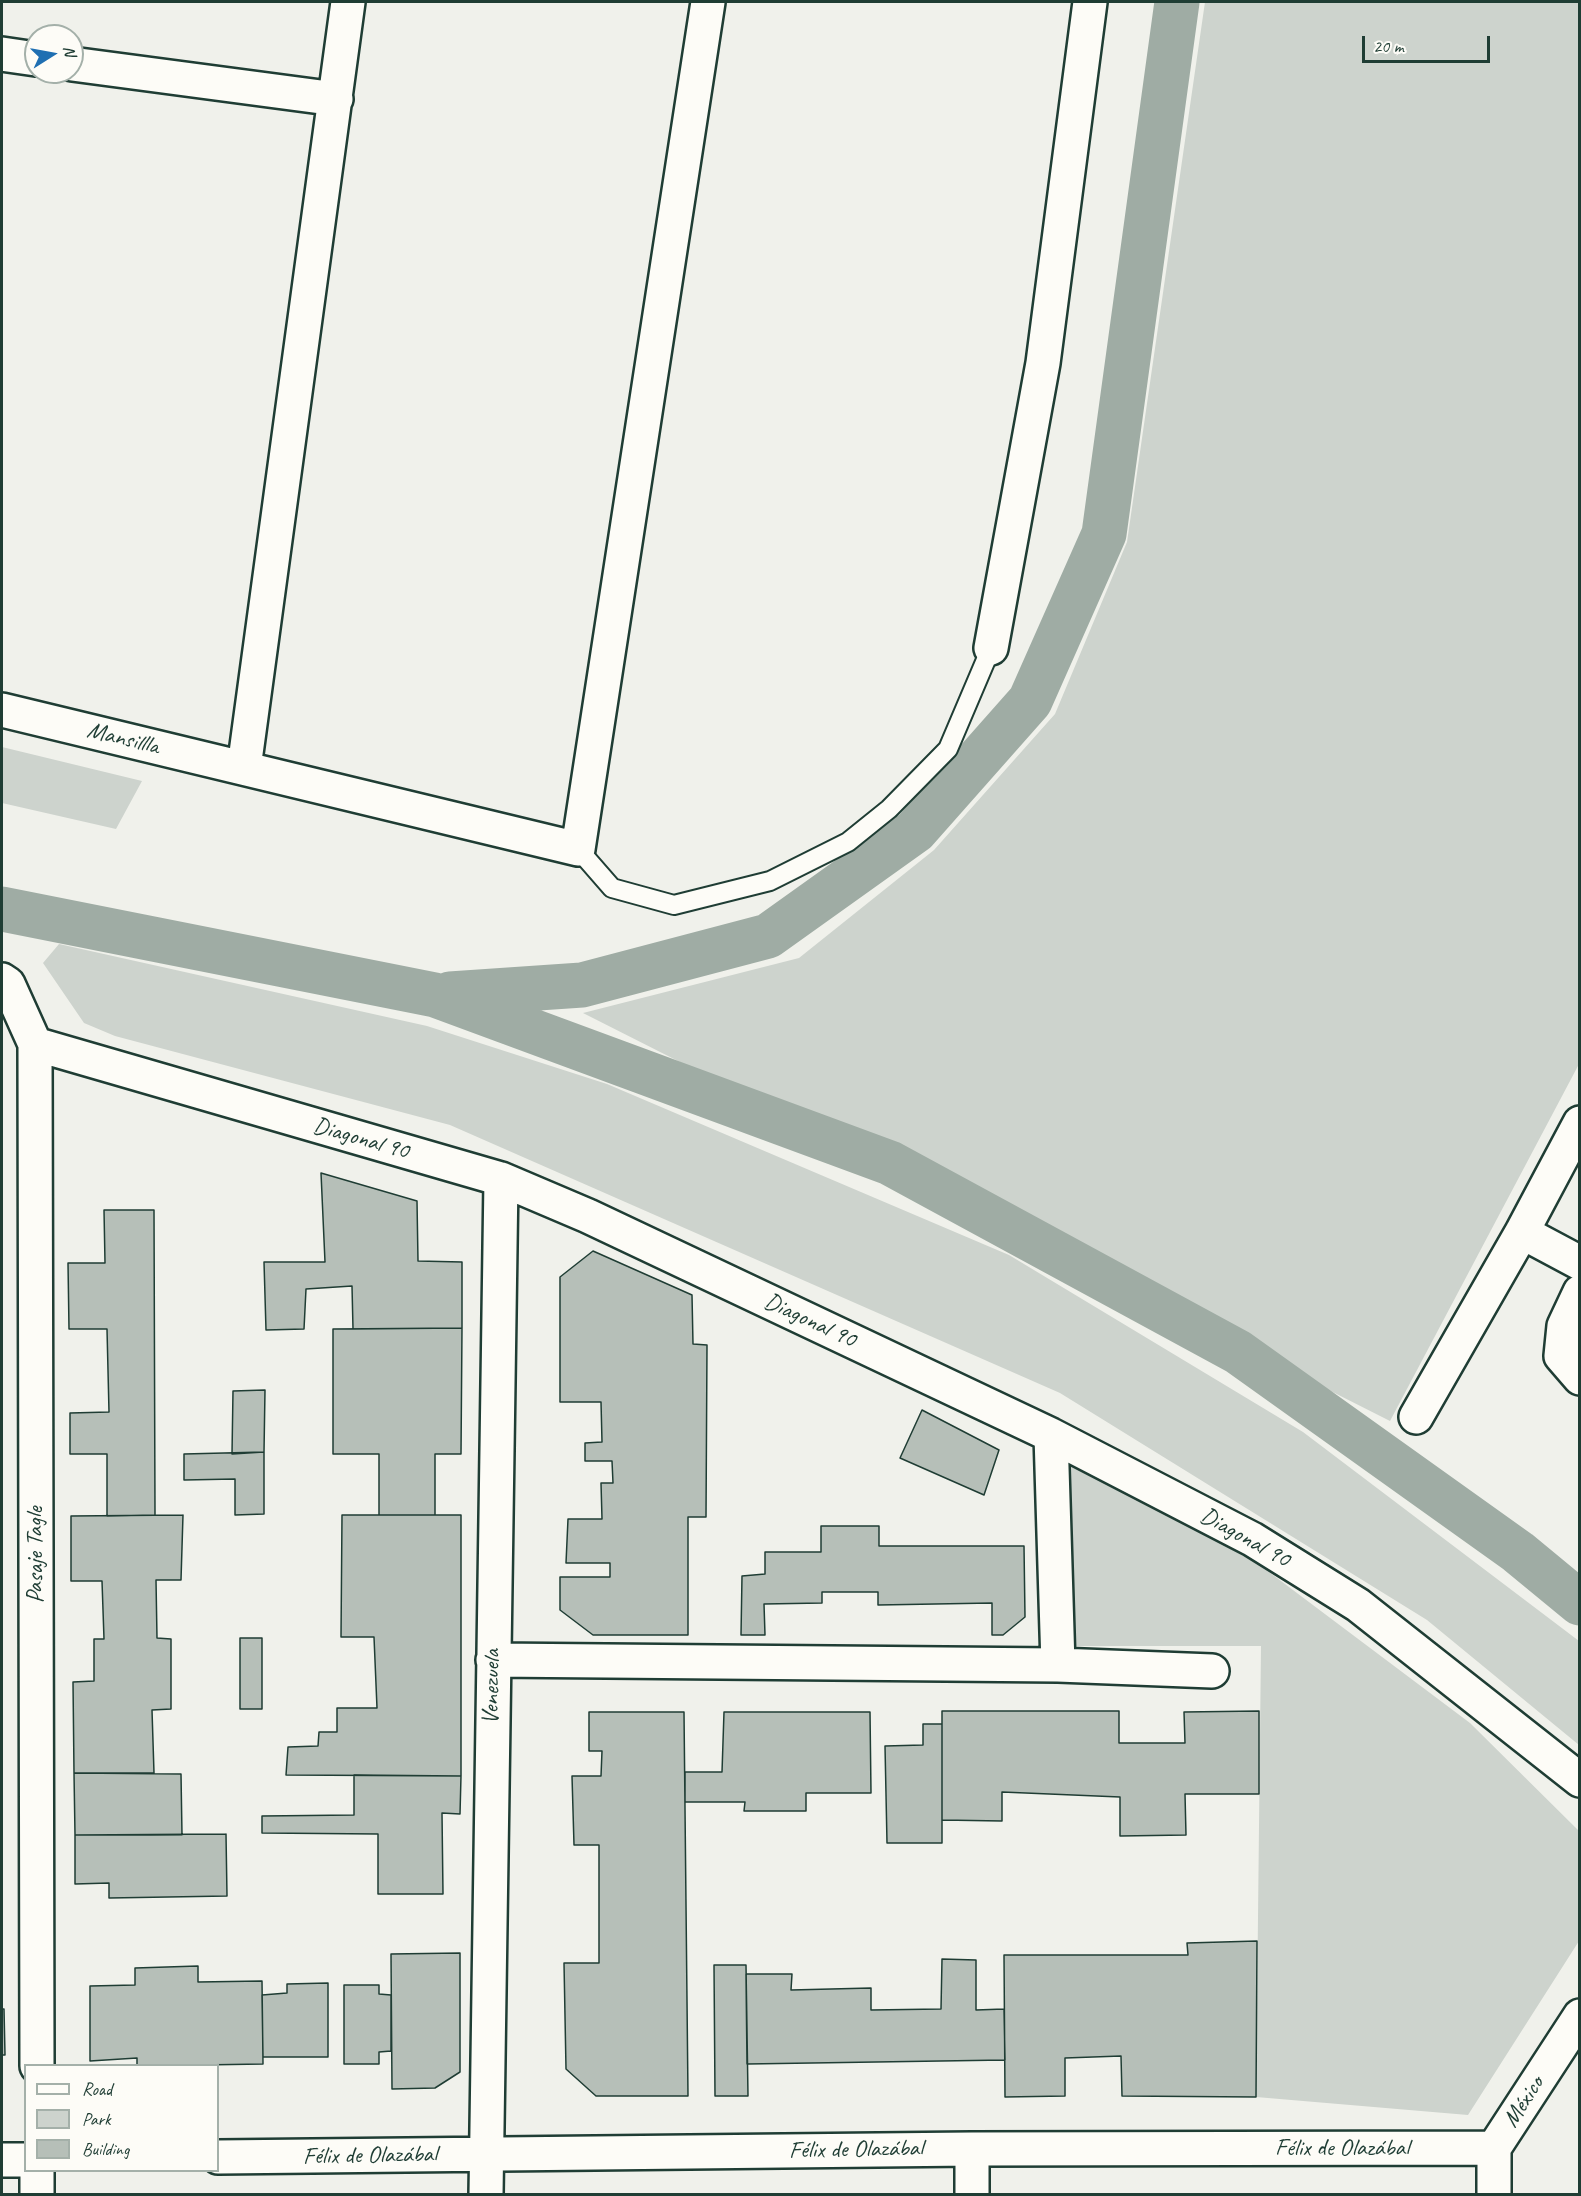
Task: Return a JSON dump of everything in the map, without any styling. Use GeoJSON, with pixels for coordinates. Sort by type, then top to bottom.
{"type":"FeatureCollection","features":[{"type":"Feature","properties":{"kind":"street"},"geometry":{"type":"LineString","coordinates":[[244,768],[348,2]]}},
{"type":"Feature","properties":{"kind":"street"},"geometry":{"type":"LineString","coordinates":[[578,849],[708,2]]}},
{"type":"Feature","properties":{"kind":"street"},"geometry":{"type":"LineString","coordinates":[[991,648],[1043,363],[1090,2]]}},
{"type":"Feature","properties":{"kind":"street"},"geometry":{"type":"LineString","coordinates":[[2,54],[24,57]]}},
{"type":"Feature","properties":{"kind":"street"},"geometry":{"type":"LineString","coordinates":[[84,66],[336,99]]}},
{"type":"Feature","properties":{"kind":"street","name":"Mansillla"},"geometry":{"type":"LineString","coordinates":[[2,710],[578,849]]}},
{"type":"Feature","properties":{"kind":"street"},"geometry":{"type":"LineString","coordinates":[[2,980],[8,984],[35,1044]]}},
{"type":"Feature","properties":{"kind":"street","name":"Diagonal 90"},"geometry":{"type":"LineString","coordinates":[[35,1044],[501,1179],[588,1216],[1051,1434],[1252,1539],[1358,1605],[1580,1780]]}},
{"type":"Feature","properties":{"kind":"street","name":"Pasaje Tagle"},"geometry":{"type":"LineString","coordinates":[[35,1044],[37,2064]]}},
{"type":"Feature","properties":{"kind":"street"},"geometry":{"type":"LineString","coordinates":[[1416,1417],[1522,1232],[1580,1123]]}},
{"type":"Feature","properties":{"kind":"street","name":"Venezuela"},"geometry":{"type":"LineString","coordinates":[[486,2194],[501,1179]]}},
{"type":"Feature","properties":{"kind":"street"},"geometry":{"type":"LineString","coordinates":[[1522,1232],[1580,1263]]}},
{"type":"Feature","properties":{"kind":"street"},"geometry":{"type":"LineString","coordinates":[[1580,1293],[1564,1326],[1561,1356],[1580,1378]]}},
{"type":"Feature","properties":{"kind":"street"},"geometry":{"type":"LineString","coordinates":[[1051,1434],[1058,1665]]}},
{"type":"Feature","properties":{"kind":"street"},"geometry":{"type":"LineString","coordinates":[[493,1660],[1058,1665],[1212,1671]]}},
{"type":"Feature","properties":{"kind":"street","name":"México"},"geometry":{"type":"LineString","coordinates":[[1494,2194],[1494,2148],[1580,2016]]}},
{"type":"Feature","properties":{"kind":"street","name":"Félix de Olazábal"},"geometry":{"type":"LineString","coordinates":[[219,2157],[972,2149],[1494,2148]]}},
{"type":"Feature","properties":{"kind":"street"},"geometry":{"type":"LineString","coordinates":[[972,2149],[972,2194]]}},
{"type":"Feature","properties":{"kind":"street"},"geometry":{"type":"LineString","coordinates":[[2,2160],[24,2160]]}},
{"type":"Feature","properties":{"kind":"street"},"geometry":{"type":"LineString","coordinates":[[37,2172],[37,2194]]}},
{"type":"Feature","properties":{"kind":"lane"},"geometry":{"type":"LineString","coordinates":[[578,849],[612,888],[674,905],[770,881],[848,842],[889,809],[948,749],[991,648]]}},
{"type":"Feature","properties":{"kind":"green space"},"geometry":{"type":"Polygon","coordinates":[[[1205,2],[1579,2],[1579,1064],[1390,1421],[583,1013],[799,958],[934,850],[1055,714],[1127,542],[1205,2]]]}},
{"type":"Feature","properties":{"kind":"green space"},"geometry":{"type":"Polygon","coordinates":[[[2,747],[142,781],[116,829],[2,803],[2,747]]]}},
{"type":"Feature","properties":{"kind":"green space"},"geometry":{"type":"Polygon","coordinates":[[[59,944],[427,1026],[607,1084],[1009,1255],[1303,1432],[1579,1641],[1579,1745],[1427,1620],[1060,1393],[450,1125],[115,1036],[84,1023],[43,963],[59,944]]]}},
{"type":"Feature","properties":{"kind":"green space"},"geometry":{"type":"Polygon","coordinates":[[[1068,1457],[1261,1566],[1470,1723],[1579,1831],[1579,1941],[1468,2115],[1256,2097],[1261,1646],[1071,1646],[1068,1457]]]}},
{"type":"Feature","properties":{"kind":"building"},"geometry":{"type":"Polygon","coordinates":[[[321,1173],[417,1201],[418,1261],[462,1262],[462,1328],[353,1329],[352,1286],[306,1289],[304,1329],[266,1330],[264,1262],[325,1262],[321,1173]]]}},
{"type":"Feature","properties":{"kind":"building"},"geometry":{"type":"Polygon","coordinates":[[[104,1210],[154,1210],[155,1515],[107,1516],[107,1454],[70,1454],[70,1413],[109,1412],[107,1329],[69,1329],[68,1263],[105,1263],[104,1210]]]}},
{"type":"Feature","properties":{"kind":"building"},"geometry":{"type":"Polygon","coordinates":[[[593,1251],[692,1295],[693,1344],[707,1345],[706,1517],[688,1517],[688,1635],[593,1635],[560,1610],[560,1577],[610,1577],[610,1563],[566,1563],[568,1519],[602,1519],[601,1483],[613,1483],[612,1461],[585,1461],[585,1443],[602,1442],[601,1402],[560,1402],[560,1277],[593,1251]]]}},
{"type":"Feature","properties":{"kind":"building"},"geometry":{"type":"Polygon","coordinates":[[[462,1328],[461,1454],[435,1454],[435,1515],[379,1515],[379,1454],[333,1454],[333,1329],[462,1328]]]}},
{"type":"Feature","properties":{"kind":"building"},"geometry":{"type":"Polygon","coordinates":[[[265,1390],[264,1452],[232,1454],[233,1391],[265,1390]]]}},
{"type":"Feature","properties":{"kind":"building"},"geometry":{"type":"Polygon","coordinates":[[[922,1410],[999,1450],[984,1495],[900,1458],[922,1410]]]}},
{"type":"Feature","properties":{"kind":"building"},"geometry":{"type":"Polygon","coordinates":[[[264,1452],[264,1514],[235,1515],[235,1479],[184,1480],[184,1454],[264,1452]]]}},
{"type":"Feature","properties":{"kind":"building"},"geometry":{"type":"Polygon","coordinates":[[[183,1515],[181,1580],[156,1580],[157,1638],[171,1639],[171,1709],[152,1710],[154,1773],[74,1773],[73,1682],[94,1681],[94,1639],[104,1639],[102,1581],[71,1581],[71,1516],[183,1515]]]}},
{"type":"Feature","properties":{"kind":"building"},"geometry":{"type":"Polygon","coordinates":[[[342,1515],[461,1515],[461,1776],[286,1775],[288,1747],[318,1746],[319,1732],[337,1732],[337,1708],[377,1708],[374,1637],[341,1637],[342,1515]]]}},
{"type":"Feature","properties":{"kind":"building"},"geometry":{"type":"Polygon","coordinates":[[[821,1526],[879,1526],[879,1546],[1024,1546],[1025,1617],[1003,1635],[992,1635],[992,1603],[878,1605],[878,1592],[822,1592],[822,1603],[764,1604],[765,1635],[741,1635],[742,1576],[765,1574],[765,1552],[821,1552],[821,1526]]]}},
{"type":"Feature","properties":{"kind":"building"},"geometry":{"type":"Polygon","coordinates":[[[240,1638],[262,1638],[262,1709],[240,1709],[240,1638]]]}},
{"type":"Feature","properties":{"kind":"building"},"geometry":{"type":"Polygon","coordinates":[[[942,1711],[1119,1711],[1119,1743],[1185,1743],[1184,1712],[1259,1711],[1259,1794],[1185,1794],[1186,1835],[1120,1836],[1120,1797],[1002,1792],[1002,1821],[942,1820],[942,1711]]]}},
{"type":"Feature","properties":{"kind":"building"},"geometry":{"type":"Polygon","coordinates":[[[589,1712],[684,1712],[688,2096],[596,2096],[566,2069],[564,1963],[599,1963],[599,1845],[574,1845],[572,1776],[601,1776],[602,1751],[589,1751],[589,1712]]]}},
{"type":"Feature","properties":{"kind":"building"},"geometry":{"type":"Polygon","coordinates":[[[724,1712],[870,1712],[871,1793],[806,1793],[806,1811],[744,1811],[745,1802],[685,1802],[685,1772],[722,1772],[724,1712]]]}},
{"type":"Feature","properties":{"kind":"building"},"geometry":{"type":"Polygon","coordinates":[[[923,1724],[942,1724],[942,1843],[887,1843],[885,1746],[923,1745],[923,1724]]]}},
{"type":"Feature","properties":{"kind":"building"},"geometry":{"type":"Polygon","coordinates":[[[74,1773],[181,1774],[182,1835],[75,1835],[74,1773]]]}},
{"type":"Feature","properties":{"kind":"building"},"geometry":{"type":"Polygon","coordinates":[[[354,1775],[461,1776],[460,1814],[442,1813],[443,1894],[378,1894],[378,1834],[262,1833],[262,1816],[354,1815],[354,1775]]]}},
{"type":"Feature","properties":{"kind":"building"},"geometry":{"type":"Polygon","coordinates":[[[226,1834],[227,1896],[109,1898],[109,1883],[75,1884],[75,1835],[226,1834]]]}},
{"type":"Feature","properties":{"kind":"building"},"geometry":{"type":"Polygon","coordinates":[[[1257,1941],[1256,2097],[1122,2096],[1121,2056],[1065,2058],[1065,2096],[1005,2097],[1004,1955],[1188,1955],[1187,1943],[1257,1941]]]}},
{"type":"Feature","properties":{"kind":"building"},"geometry":{"type":"Polygon","coordinates":[[[460,1953],[460,2072],[435,2088],[392,2089],[391,1954],[460,1953]]]}},
{"type":"Feature","properties":{"kind":"building"},"geometry":{"type":"Polygon","coordinates":[[[942,1959],[976,1960],[976,2010],[1004,2009],[1005,2060],[747,2064],[746,1974],[792,1974],[791,1990],[871,1988],[871,2010],[941,2009],[942,1959]]]}},
{"type":"Feature","properties":{"kind":"building"},"geometry":{"type":"Polygon","coordinates":[[[714,1965],[746,1965],[748,2096],[715,2096],[714,1965]]]}},
{"type":"Feature","properties":{"kind":"building"},"geometry":{"type":"Polygon","coordinates":[[[198,1966],[198,1982],[262,1981],[263,2064],[137,2064],[137,2058],[90,2061],[90,1986],[135,1985],[135,1968],[198,1966]]]}},
{"type":"Feature","properties":{"kind":"building"},"geometry":{"type":"Polygon","coordinates":[[[328,1983],[328,2057],[263,2057],[262,1995],[287,1993],[287,1984],[328,1983]]]}},
{"type":"Feature","properties":{"kind":"building"},"geometry":{"type":"Polygon","coordinates":[[[344,1985],[379,1985],[379,1994],[391,1995],[391,2051],[379,2052],[379,2064],[344,2064],[344,1985]]]}},
{"type":"Feature","properties":{"kind":"building"},"geometry":{"type":"Polygon","coordinates":[[[2,2009],[4,2009],[5,2055],[2,2055],[2,2009]]]}},
{"type":"Feature","properties":{"kind":"waterway"},"geometry":{"type":"LineString","coordinates":[[450,994],[582,985],[768,936],[915,831],[1030,701],[1104,534],[1177,2]]}},
{"type":"Feature","properties":{"kind":"waterway"},"geometry":{"type":"LineString","coordinates":[[2,909],[435,995],[890,1163],[1238,1352],[1518,1552],[1580,1603]]}}]}
